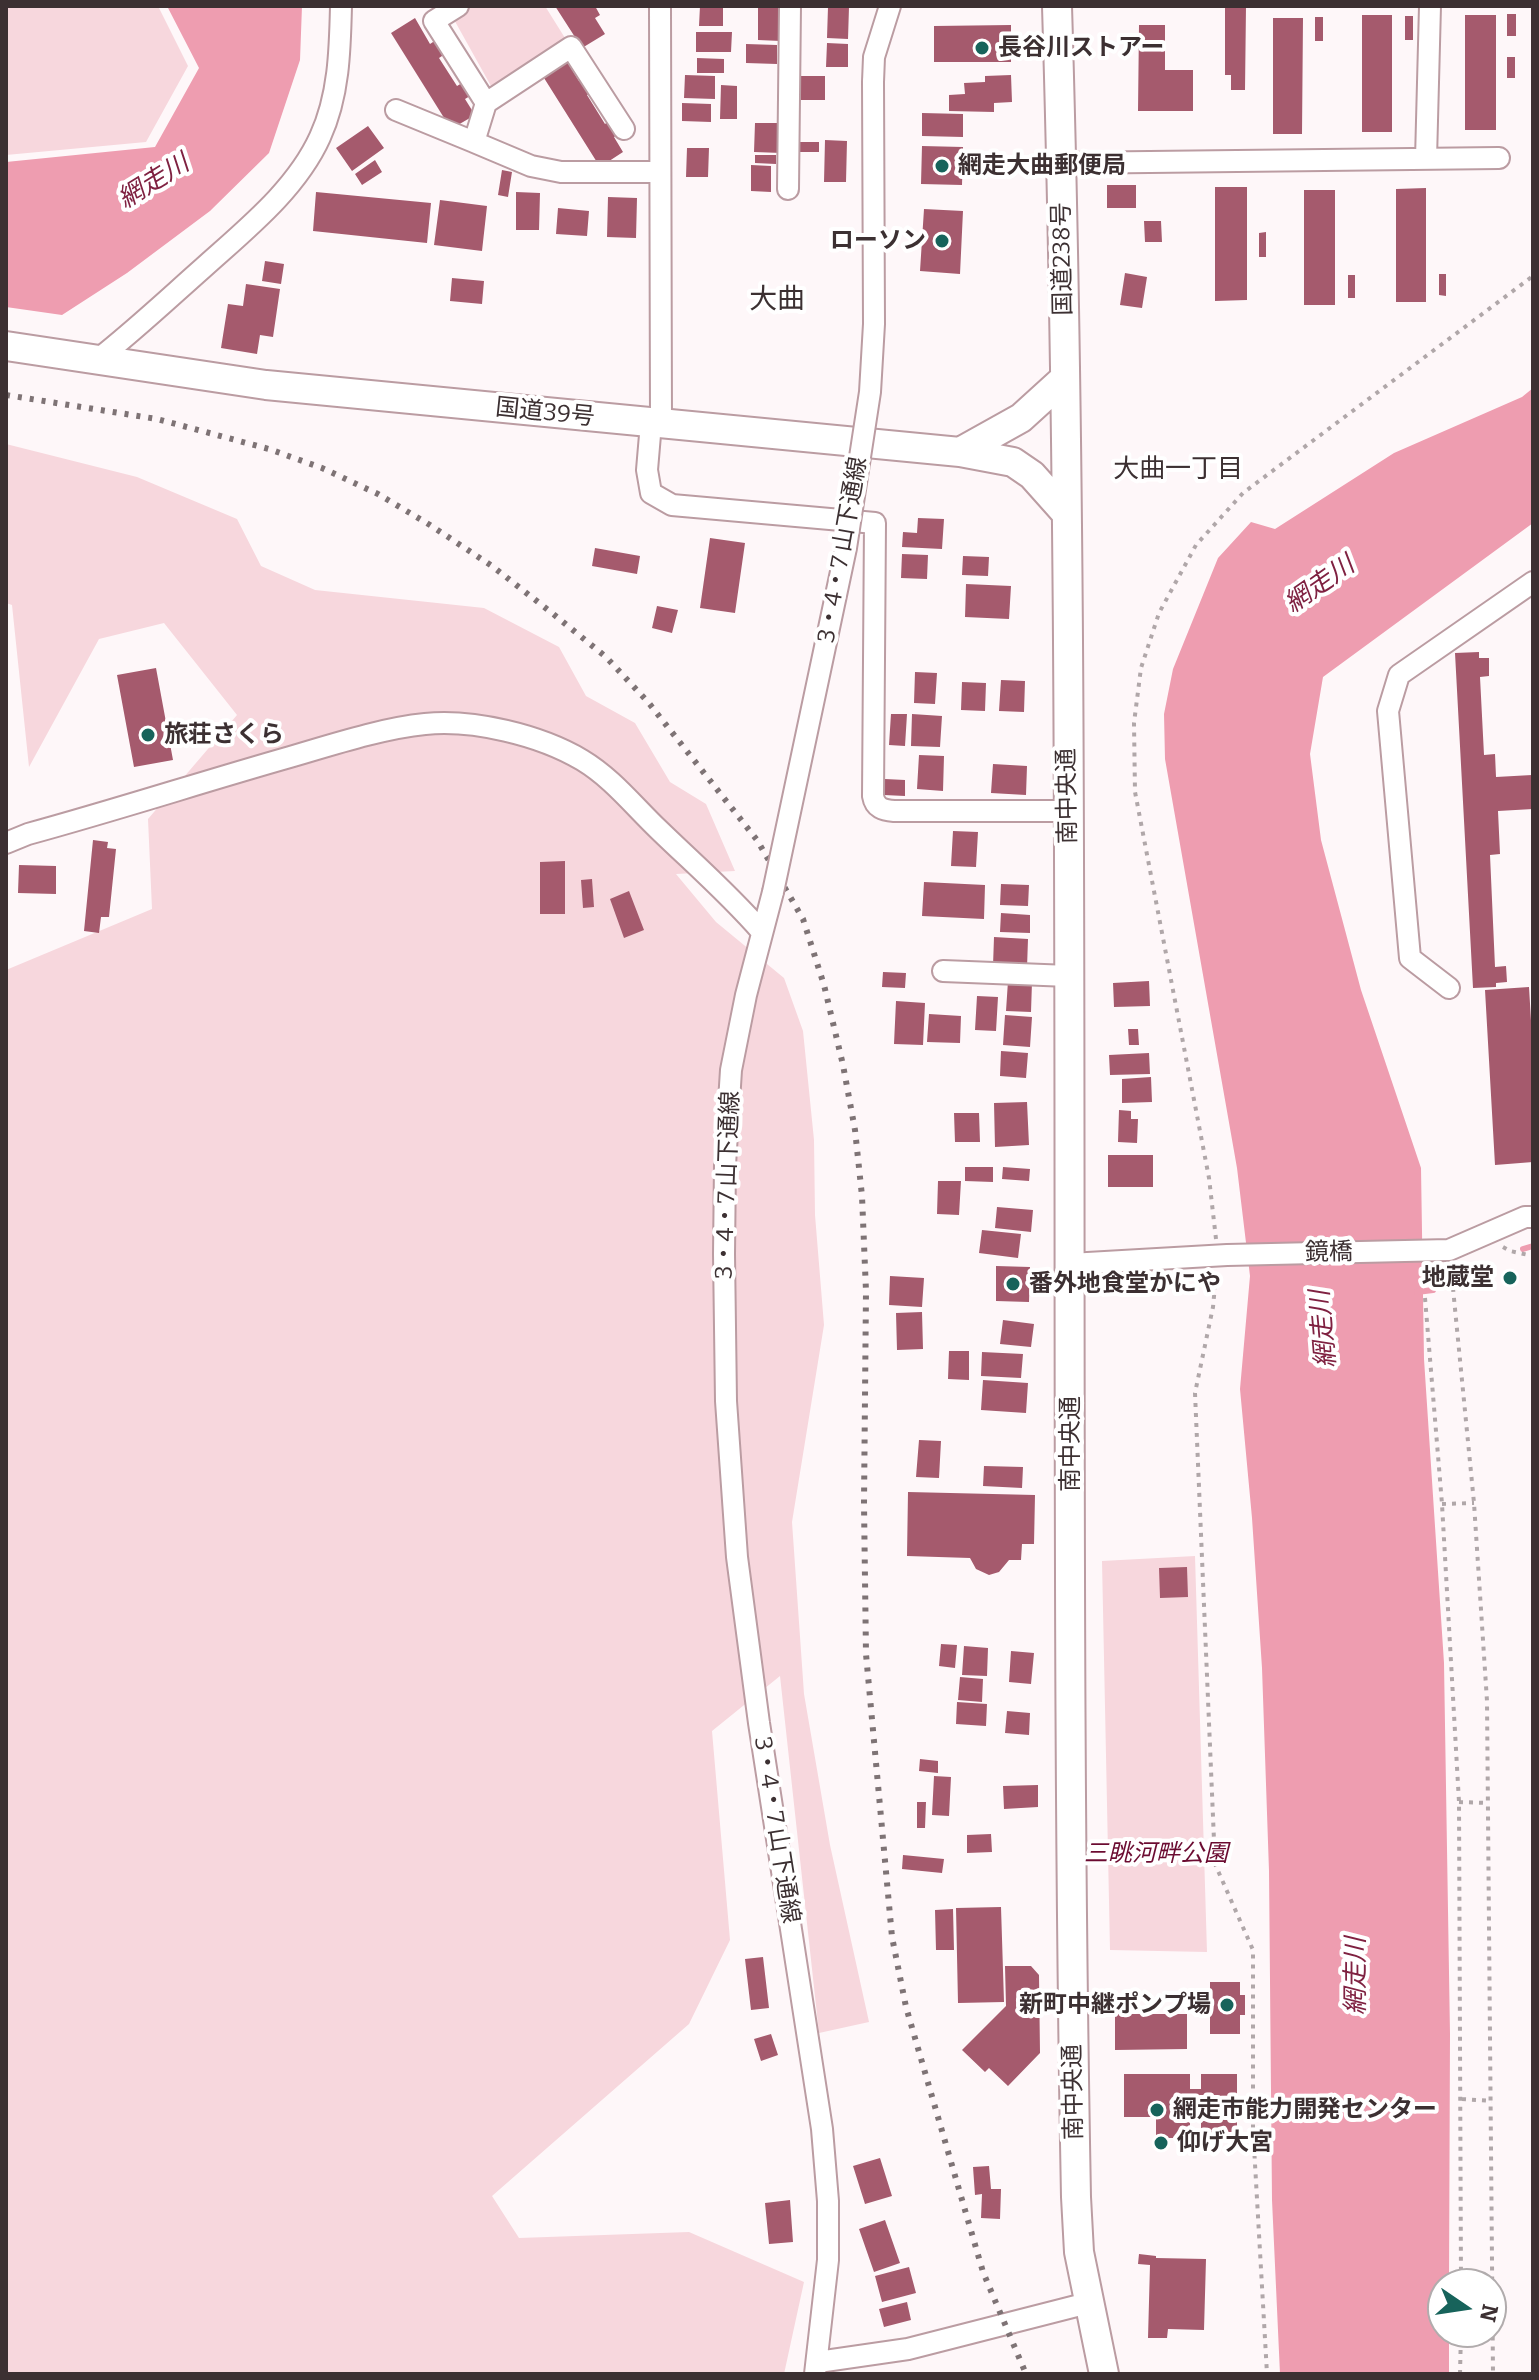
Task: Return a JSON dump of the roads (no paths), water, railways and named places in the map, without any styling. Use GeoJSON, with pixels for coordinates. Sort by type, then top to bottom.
{"type":"FeatureCollection","features":[{"type":"Feature","properties":{"kind":"highway","name":"国道238号"},"geometry":{"type":"LineString","coordinates":[[1057,6],[1062,163],[1065,512]]}},
{"type":"Feature","properties":{"kind":"highway","name":"国道39号"},"geometry":{"type":"LineString","coordinates":[[6,346],[266,385],[960,452],[1013,462],[1032,475],[1065,512]]}},
{"type":"Feature","properties":{"kind":"highway"},"geometry":{"type":"LineString","coordinates":[[960,452],[1021,418],[1065,378]]}},
{"type":"Feature","properties":{"kind":"highway","name":"南中央通"},"geometry":{"type":"LineString","coordinates":[[1065,512],[1069,811],[1073,2068],[1079,2252],[1104,2374]]}},
{"type":"Feature","properties":{"kind":"street"},"geometry":{"type":"LineString","coordinates":[[97,360],[229,244],[299,173],[320,138],[333,101],[340,52],[341,6]]}},
{"type":"Feature","properties":{"kind":"street"},"geometry":{"type":"LineString","coordinates":[[458,6],[434,21],[486,103]]}},
{"type":"Feature","properties":{"kind":"street"},"geometry":{"type":"LineString","coordinates":[[660,6],[656,424],[647,470],[651,493],[672,505],[875,523],[873,796],[878,807],[894,811],[1069,811]]}},
{"type":"Feature","properties":{"kind":"street"},"geometry":{"type":"LineString","coordinates":[[788,189],[790,6]]}},
{"type":"Feature","properties":{"kind":"street","name":"3・4・7 山下通線"},"geometry":{"type":"LineString","coordinates":[[816,2368],[828,2260],[828,2201],[822,2129],[759,1723],[737,1557],[726,1401],[724,1239],[731,1070],[761,931],[773,892],[846,548],[870,392],[874,324],[874,57],[890,6]]}},
{"type":"Feature","properties":{"kind":"street"},"geometry":{"type":"LineString","coordinates":[[1426,159],[1430,6]]}},
{"type":"Feature","properties":{"kind":"street"},"geometry":{"type":"LineString","coordinates":[[474,142],[486,103],[571,47],[624,129]]}},
{"type":"Feature","properties":{"kind":"street"},"geometry":{"type":"LineString","coordinates":[[396,110],[531,166],[561,172],[658,172]]}},
{"type":"Feature","properties":{"kind":"street"},"geometry":{"type":"LineString","coordinates":[[1062,163],[1499,158]]}},
{"type":"Feature","properties":{"kind":"street"},"geometry":{"type":"LineString","coordinates":[[1449,988],[1410,958],[1388,711],[1399,675],[1533,582]]}},
{"type":"Feature","properties":{"kind":"street"},"geometry":{"type":"LineString","coordinates":[[6,843],[323,747],[425,724],[466,725],[542,741],[582,760],[619,788],[651,823],[725,890],[761,931]]}},
{"type":"Feature","properties":{"kind":"street"},"geometry":{"type":"LineString","coordinates":[[6,825],[28,834]]}},
{"type":"Feature","properties":{"kind":"street"},"geometry":{"type":"LineString","coordinates":[[943,971],[1069,976]]}},
{"type":"Feature","properties":{"kind":"street","name":"鏡橋"},"geometry":{"type":"LineString","coordinates":[[1070,1264],[1227,1255],[1440,1250],[1525,1217],[1533,1217]]}},
{"type":"Feature","properties":{"kind":"street"},"geometry":{"type":"LineString","coordinates":[[816,2368],[908,2349],[1088,2303]]}},
{"type":"Feature","properties":{"kind":"water","name":"網走川"},"geometry":{"type":"Polygon","coordinates":[[[167,6],[302,6],[300,60],[269,153],[210,211],[127,273],[62,315],[6,307],[6,162],[155,147],[199,68],[167,6]]]}},
{"type":"Feature","properties":{"kind":"water","name":"網走川"},"geometry":{"type":"Polygon","coordinates":[[[1533,388],[1533,523],[1323,677],[1310,754],[1321,840],[1361,990],[1421,1168],[1424,1359],[1444,1663],[1450,2034],[1449,2268],[1427,2268],[1427,2348],[1449,2348],[1449,2374],[1280,2374],[1272,2200],[1269,1871],[1262,1668],[1240,1389],[1250,1276],[1237,1168],[1165,759],[1164,714],[1173,669],[1218,558],[1251,522],[1275,529],[1394,453],[1522,397],[1533,388]]]}},
{"type":"Feature","properties":{"kind":"waterway"},"geometry":{"type":"LineString","coordinates":[[1523,1249],[1533,1246]]}},
{"type":"Feature","properties":{"kind":"waterway"},"geometry":{"type":"LineString","coordinates":[[1478,1285],[1489,1282]]}},
{"type":"Feature","properties":{"kind":"waterway"},"geometry":{"type":"LineString","coordinates":[[1417,1292],[1433,1290]]}},
{"type":"Feature","properties":{"kind":"railway"},"geometry":{"type":"LineString","coordinates":[[6,395],[157,419],[269,449],[322,468],[378,494],[430,525],[492,566],[606,657],[648,702],[757,840],[803,919],[824,985],[843,1065],[855,1130],[862,1196],[866,1291],[866,1654],[892,1937],[906,2007],[983,2272],[1026,2374]]}},
{"type":"Feature","properties":{"kind":"place","name":"長谷川ストアー"},"geometry":{"type":"Point","coordinates":[982,48]}},
{"type":"Feature","properties":{"kind":"place","name":"網走大曲郵便局"},"geometry":{"type":"Point","coordinates":[942,166]}},
{"type":"Feature","properties":{"kind":"place","name":"ローソン"},"geometry":{"type":"Point","coordinates":[942,241]}},
{"type":"Feature","properties":{"kind":"place","name":"旅荘さくら"},"geometry":{"type":"Point","coordinates":[148,735]}},
{"type":"Feature","properties":{"kind":"place","name":"地蔵堂"},"geometry":{"type":"Point","coordinates":[1510,1278]}},
{"type":"Feature","properties":{"kind":"place","name":"番外地食堂かにや"},"geometry":{"type":"Point","coordinates":[1013,1284]}},
{"type":"Feature","properties":{"kind":"place","name":"新町中継ポンプ場"},"geometry":{"type":"Point","coordinates":[1227,2005]}},
{"type":"Feature","properties":{"kind":"place","name":"網走市能力開発センター"},"geometry":{"type":"Point","coordinates":[1157,2110]}},
{"type":"Feature","properties":{"kind":"place","name":"仰げ大宮"},"geometry":{"type":"Point","coordinates":[1161,2143]}},
{"type":"Feature","properties":{"kind":"district","name":"大曲"},"geometry":{"type":"Point","coordinates":[777,300]}},
{"type":"Feature","properties":{"kind":"district","name":"大曲一丁目"},"geometry":{"type":"Point","coordinates":[1178,470]}},
{"type":"Feature","properties":{"kind":"park label","name":"三眺河畔公園"},"geometry":{"type":"Point","coordinates":[1156,1854]}}]}
